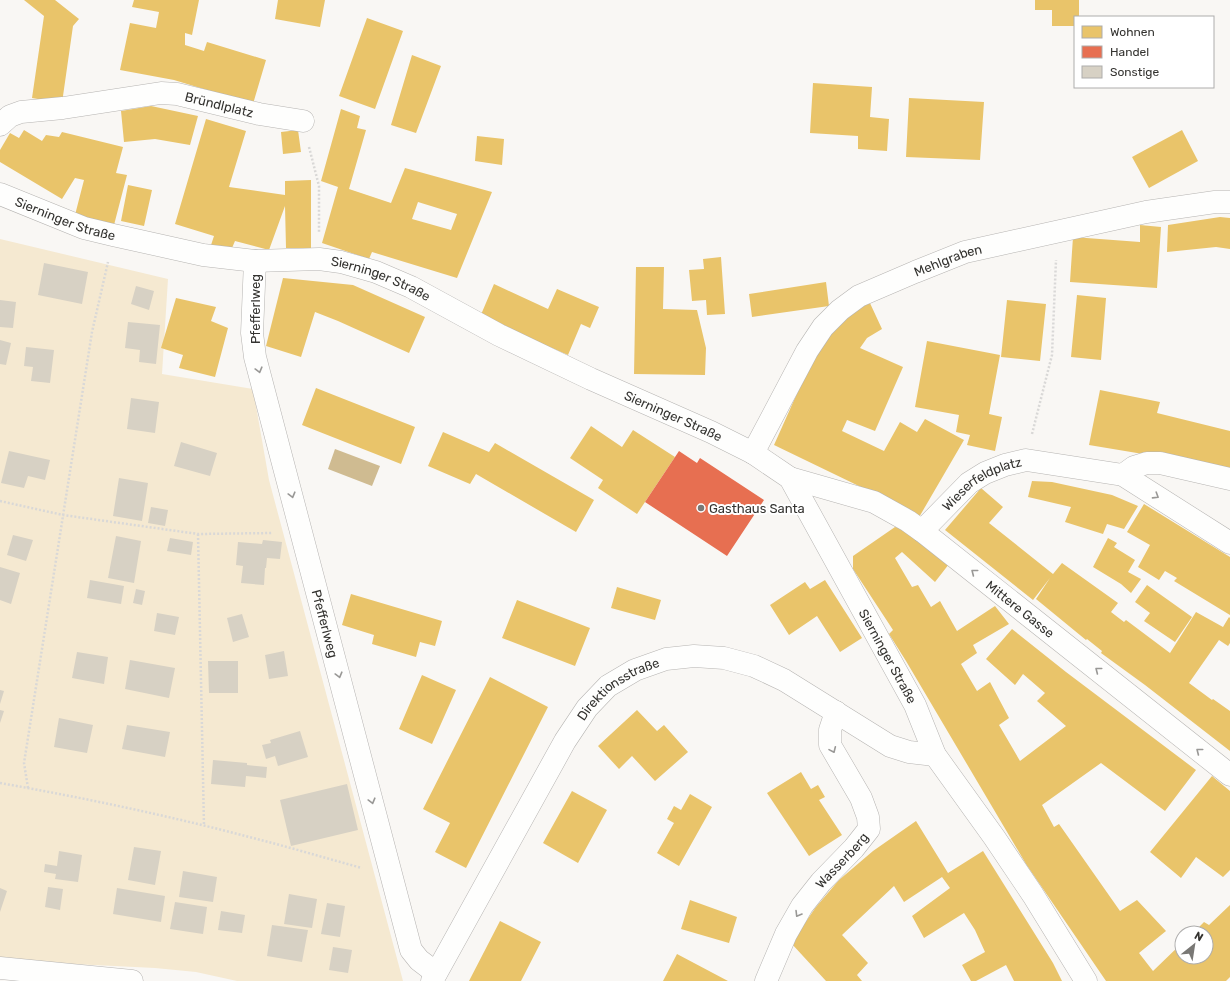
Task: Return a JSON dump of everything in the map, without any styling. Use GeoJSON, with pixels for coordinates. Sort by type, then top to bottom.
{"type":"FeatureCollection","features":[{"type":"Feature","properties":{"kind":"street","name":"Bründlplatz"},"geometry":{"type":"LineString","coordinates":[[0,125],[10,116],[22,112],[63,108],[161,93],[177,94],[259,114],[302,121]]}},
{"type":"Feature","properties":{"kind":"street","name":"Sierninger Straße"},"geometry":{"type":"LineString","coordinates":[[0,194],[84,228],[203,255],[255,261],[319,259],[341,262],[376,272],[411,287],[506,338],[591,379],[711,432],[753,453],[790,478],[915,705],[935,755],[994,837],[1086,981]]}},
{"type":"Feature","properties":{"kind":"street","name":"Mehlgraben"},"geometry":{"type":"LineString","coordinates":[[753,453],[807,351],[823,327],[840,310],[859,296],[965,252],[1146,212],[1215,202],[1230,202]]}},
{"type":"Feature","properties":{"kind":"street","name":"Pfefferlweg"},"geometry":{"type":"LineString","coordinates":[[255,261],[252,333],[256,357],[411,950],[434,977]]}},
{"type":"Feature","properties":{"kind":"street","name":"Wieserfeldplatz"},"geometry":{"type":"LineString","coordinates":[[915,526],[969,483],[985,473],[1005,465],[1026,460],[1123,475],[1230,543]]}},
{"type":"Feature","properties":{"kind":"street"},"geometry":{"type":"LineString","coordinates":[[1123,475],[1134,467],[1147,463],[1160,463],[1230,479]]}},
{"type":"Feature","properties":{"kind":"street","name":"Mittere Gasse"},"geometry":{"type":"LineString","coordinates":[[790,478],[874,502],[915,526],[1230,775]]}},
{"type":"Feature","properties":{"kind":"street","name":"Direktionsstraße"},"geometry":{"type":"LineString","coordinates":[[434,977],[565,741],[587,708],[608,686],[635,670],[666,659],[694,656],[724,658],[754,666],[784,680],[890,746],[909,752],[935,755]]}},
{"type":"Feature","properties":{"kind":"street","name":"Wasserberg"},"geometry":{"type":"LineString","coordinates":[[766,981],[786,934],[802,906],[821,882],[854,848],[869,829],[868,817],[860,798],[830,745],[830,730],[836,712]]}},
{"type":"Feature","properties":{"kind":"street"},"geometry":{"type":"LineString","coordinates":[[0,968],[132,981]]}},
{"type":"Feature","properties":{"kind":"path"},"geometry":{"type":"LineString","coordinates":[[302,121],[319,186],[319,259]]}},
{"type":"Feature","properties":{"kind":"path"},"geometry":{"type":"LineString","coordinates":[[1026,460],[1052,355],[1058,231]]}},
{"type":"Feature","properties":{"kind":"path"},"geometry":{"type":"LineString","coordinates":[[28,788],[24,763],[92,332],[113,235]]}},
{"type":"Feature","properties":{"kind":"path"},"geometry":{"type":"LineString","coordinates":[[0,501],[64,515],[198,534],[302,532]]}},
{"type":"Feature","properties":{"kind":"path"},"geometry":{"type":"LineString","coordinates":[[198,534],[204,826]]}},
{"type":"Feature","properties":{"kind":"path"},"geometry":{"type":"LineString","coordinates":[[0,783],[139,811],[204,826],[361,868],[391,871]]}},
{"type":"Feature","properties":{"kind":"shaded area"},"geometry":{"type":"Polygon","coordinates":[[[0,239],[168,279],[162,374],[253,389],[269,480],[403,981],[237,981],[196,972],[155,968],[73,964],[0,958],[0,239]]]}},
{"type":"Feature","properties":{"kind":"shaded area"},"geometry":{"type":"Polygon","coordinates":[[[335,449],[380,466],[372,486],[328,469],[335,449]]]}},
{"type":"Feature","properties":{"kind":"building: Wohnen"},"geometry":{"type":"Polygon","coordinates":[[[24,0],[55,0],[79,19],[73,26],[62,103],[32,98],[44,16],[24,0]]]}},
{"type":"Feature","properties":{"kind":"building: Wohnen"},"geometry":{"type":"Polygon","coordinates":[[[134,0],[199,0],[192,35],[185,33],[185,45],[204,51],[207,42],[266,60],[253,104],[174,80],[120,70],[130,23],[156,28],[159,12],[132,7],[134,0]]]}},
{"type":"Feature","properties":{"kind":"building: Wohnen"},"geometry":{"type":"Polygon","coordinates":[[[278,0],[325,0],[320,27],[275,19],[278,0]]]}},
{"type":"Feature","properties":{"kind":"building: Wohnen"},"geometry":{"type":"Polygon","coordinates":[[[1035,0],[1079,0],[1079,16],[1074,16],[1074,26],[1052,26],[1052,10],[1035,10],[1035,0]]]}},
{"type":"Feature","properties":{"kind":"building: Wohnen"},"geometry":{"type":"Polygon","coordinates":[[[367,18],[403,31],[375,109],[339,96],[367,18]]]}},
{"type":"Feature","properties":{"kind":"building: Wohnen"},"geometry":{"type":"Polygon","coordinates":[[[412,55],[441,66],[416,133],[391,125],[412,55]]]}},
{"type":"Feature","properties":{"kind":"building: Wohnen"},"geometry":{"type":"Polygon","coordinates":[[[813,83],[872,87],[870,117],[889,119],[887,151],[858,149],[858,136],[810,133],[813,83]]]}},
{"type":"Feature","properties":{"kind":"building: Wohnen"},"geometry":{"type":"Polygon","coordinates":[[[909,98],[984,102],[980,160],[906,157],[909,98]]]}},
{"type":"Feature","properties":{"kind":"building: Wohnen"},"geometry":{"type":"Polygon","coordinates":[[[151,106],[198,116],[190,145],[155,139],[124,142],[121,111],[151,106]]]}},
{"type":"Feature","properties":{"kind":"building: Wohnen"},"geometry":{"type":"Polygon","coordinates":[[[341,109],[360,116],[357,128],[366,130],[349,189],[391,203],[405,168],[492,192],[457,278],[372,252],[369,259],[322,243],[338,187],[321,181],[341,109]],[[418,202],[412,219],[451,230],[457,214],[418,202]]]}},
{"type":"Feature","properties":{"kind":"building: Wohnen"},"geometry":{"type":"Polygon","coordinates":[[[206,119],[246,131],[229,187],[285,195],[285,181],[311,180],[311,248],[286,248],[285,206],[269,250],[235,241],[229,255],[210,248],[214,236],[175,224],[206,119]]]}},
{"type":"Feature","properties":{"kind":"building: Wohnen"},"geometry":{"type":"Polygon","coordinates":[[[24,130],[42,141],[46,135],[59,137],[62,132],[123,147],[116,173],[127,175],[114,225],[75,215],[84,180],[75,178],[62,199],[0,162],[0,150],[10,133],[19,138],[24,130]]]}},
{"type":"Feature","properties":{"kind":"building: Wohnen"},"geometry":{"type":"Polygon","coordinates":[[[298,130],[301,152],[283,154],[281,132],[298,130]]]}},
{"type":"Feature","properties":{"kind":"building: Wohnen"},"geometry":{"type":"Polygon","coordinates":[[[1182,130],[1198,161],[1149,188],[1132,157],[1182,130]]]}},
{"type":"Feature","properties":{"kind":"building: Wohnen"},"geometry":{"type":"Polygon","coordinates":[[[477,136],[504,139],[502,165],[475,161],[477,136]]]}},
{"type":"Feature","properties":{"kind":"building: Wohnen"},"geometry":{"type":"Polygon","coordinates":[[[128,185],[152,190],[144,226],[121,221],[128,185]]]}},
{"type":"Feature","properties":{"kind":"building: Wohnen"},"geometry":{"type":"Polygon","coordinates":[[[1220,217],[1230,218],[1230,249],[1216,247],[1167,252],[1168,225],[1220,217]]]}},
{"type":"Feature","properties":{"kind":"building: Wohnen"},"geometry":{"type":"Polygon","coordinates":[[[1140,225],[1161,227],[1157,288],[1070,282],[1073,237],[1140,242],[1140,225]]]}},
{"type":"Feature","properties":{"kind":"building: Wohnen"},"geometry":{"type":"Polygon","coordinates":[[[721,257],[725,314],[707,315],[706,300],[692,301],[689,270],[704,269],[703,259],[721,257]]]}},
{"type":"Feature","properties":{"kind":"building: Wohnen"},"geometry":{"type":"Polygon","coordinates":[[[636,267],[664,267],[663,309],[697,310],[706,348],[705,375],[634,374],[636,267]]]}},
{"type":"Feature","properties":{"kind":"building: Wohnen"},"geometry":{"type":"Polygon","coordinates":[[[283,278],[353,285],[425,317],[409,353],[315,312],[301,357],[266,346],[283,278]]]}},
{"type":"Feature","properties":{"kind":"building: Wohnen"},"geometry":{"type":"Polygon","coordinates":[[[826,282],[829,306],[752,317],[749,294],[826,282]]]}},
{"type":"Feature","properties":{"kind":"building: Wohnen"},"geometry":{"type":"Polygon","coordinates":[[[494,284],[548,309],[557,289],[599,307],[590,328],[581,324],[568,355],[480,317],[494,284]]]}},
{"type":"Feature","properties":{"kind":"building: Wohnen"},"geometry":{"type":"Polygon","coordinates":[[[1077,295],[1106,298],[1101,360],[1071,357],[1077,295]]]}},
{"type":"Feature","properties":{"kind":"building: Wohnen"},"geometry":{"type":"Polygon","coordinates":[[[176,298],[216,307],[211,321],[228,328],[215,377],[179,368],[183,355],[161,348],[176,298]]]}},
{"type":"Feature","properties":{"kind":"building: Wohnen"},"geometry":{"type":"Polygon","coordinates":[[[1007,300],[1046,304],[1040,361],[1001,357],[1007,300]]]}},
{"type":"Feature","properties":{"kind":"building: Wohnen"},"geometry":{"type":"Polygon","coordinates":[[[869,301],[882,329],[867,338],[860,348],[903,367],[875,431],[847,420],[842,431],[884,451],[900,422],[917,432],[925,419],[964,440],[918,519],[863,488],[774,445],[812,360],[832,333],[848,315],[869,301]]]}},
{"type":"Feature","properties":{"kind":"building: Wohnen"},"geometry":{"type":"Polygon","coordinates":[[[927,341],[1000,355],[989,414],[1002,417],[995,451],[967,445],[970,435],[956,432],[959,415],[915,407],[927,341]]]}},
{"type":"Feature","properties":{"kind":"building: Wohnen"},"geometry":{"type":"Polygon","coordinates":[[[316,388],[415,427],[401,464],[302,425],[316,388]]]}},
{"type":"Feature","properties":{"kind":"building: Wohnen"},"geometry":{"type":"Polygon","coordinates":[[[1100,390],[1160,402],[1157,413],[1230,431],[1230,474],[1149,455],[1089,445],[1100,390]]]}},
{"type":"Feature","properties":{"kind":"building: Wohnen"},"geometry":{"type":"Polygon","coordinates":[[[591,426],[622,447],[633,430],[675,457],[637,514],[598,488],[603,480],[570,458],[591,426]]]}},
{"type":"Feature","properties":{"kind":"building: Wohnen"},"geometry":{"type":"Polygon","coordinates":[[[443,432],[489,452],[495,443],[594,500],[576,532],[476,474],[470,484],[428,466],[443,432]]]}},
{"type":"Feature","properties":{"kind":"building: Wohnen"},"geometry":{"type":"Polygon","coordinates":[[[1032,481],[1052,482],[1112,495],[1138,506],[1124,529],[1107,524],[1103,534],[1065,522],[1071,507],[1028,497],[1032,481]]]}},
{"type":"Feature","properties":{"kind":"building: Wohnen"},"geometry":{"type":"Polygon","coordinates":[[[981,488],[1003,507],[989,523],[1053,574],[1062,563],[1118,603],[1111,612],[1124,622],[1126,620],[1170,653],[1196,612],[1223,627],[1229,617],[1230,618],[1230,643],[1228,646],[1219,640],[1189,683],[1230,711],[1230,751],[1101,653],[1102,651],[1087,639],[1086,640],[1036,599],[1050,578],[1033,600],[945,530],[981,488]]]}},
{"type":"Feature","properties":{"kind":"building: Wohnen"},"geometry":{"type":"Polygon","coordinates":[[[1144,504],[1230,557],[1230,615],[1174,581],[1177,578],[1165,571],[1159,580],[1138,567],[1150,545],[1127,532],[1144,504]]]}},
{"type":"Feature","properties":{"kind":"building: Wohnen"},"geometry":{"type":"Polygon","coordinates":[[[895,527],[909,530],[949,564],[935,582],[902,552],[895,558],[912,587],[918,585],[931,607],[940,601],[957,631],[995,606],[1009,624],[973,645],[977,653],[961,664],[977,691],[990,682],[1009,718],[999,725],[1020,761],[1066,726],[1037,701],[1045,693],[1023,674],[1015,685],[986,659],[1012,629],[1066,672],[1196,770],[1165,811],[1101,763],[1042,805],[1054,827],[1059,824],[1120,911],[1137,900],[1166,931],[1139,953],[1153,971],[1174,951],[1174,965],[1214,965],[1214,925],[1209,925],[1230,905],[1230,977],[1226,981],[1106,981],[1026,864],[889,634],[893,630],[853,569],[853,556],[895,527]]]}},
{"type":"Feature","properties":{"kind":"building: Wohnen"},"geometry":{"type":"Polygon","coordinates":[[[1108,538],[1117,543],[1114,547],[1135,560],[1128,572],[1141,579],[1131,593],[1121,584],[1093,567],[1108,538]]]}},
{"type":"Feature","properties":{"kind":"building: Wohnen"},"geometry":{"type":"Polygon","coordinates":[[[825,580],[862,638],[840,652],[817,616],[789,635],[770,605],[805,582],[810,589],[825,580]]]}},
{"type":"Feature","properties":{"kind":"building: Wohnen"},"geometry":{"type":"Polygon","coordinates":[[[1147,585],[1192,617],[1175,642],[1144,621],[1150,613],[1135,602],[1147,585]]]}},
{"type":"Feature","properties":{"kind":"building: Wohnen"},"geometry":{"type":"Polygon","coordinates":[[[617,587],[661,600],[655,620],[611,608],[617,587]]]}},
{"type":"Feature","properties":{"kind":"building: Wohnen"},"geometry":{"type":"Polygon","coordinates":[[[351,594],[442,621],[435,646],[420,642],[416,657],[372,644],[374,635],[342,625],[351,594]]]}},
{"type":"Feature","properties":{"kind":"building: Wohnen"},"geometry":{"type":"Polygon","coordinates":[[[517,600],[590,628],[575,666],[502,638],[517,600]]]}},
{"type":"Feature","properties":{"kind":"building: Wohnen"},"geometry":{"type":"Polygon","coordinates":[[[422,675],[456,690],[432,744],[399,729],[422,675]]]}},
{"type":"Feature","properties":{"kind":"building: Wohnen"},"geometry":{"type":"Polygon","coordinates":[[[490,677],[548,707],[466,868],[435,852],[450,823],[423,809],[490,677]]]}},
{"type":"Feature","properties":{"kind":"building: Wohnen"},"geometry":{"type":"Polygon","coordinates":[[[637,710],[657,731],[664,725],[688,752],[655,781],[632,756],[619,769],[598,746],[637,710]]]}},
{"type":"Feature","properties":{"kind":"building: Wohnen"},"geometry":{"type":"Polygon","coordinates":[[[801,772],[811,789],[818,785],[825,797],[819,800],[842,835],[809,856],[767,793],[801,772]]]}},
{"type":"Feature","properties":{"kind":"building: Wohnen"},"geometry":{"type":"Polygon","coordinates":[[[1212,776],[1230,791],[1230,870],[1223,877],[1196,857],[1181,878],[1150,852],[1212,776]]]}},
{"type":"Feature","properties":{"kind":"building: Wohnen"},"geometry":{"type":"Polygon","coordinates":[[[572,791],[607,810],[578,863],[543,843],[572,791]]]}},
{"type":"Feature","properties":{"kind":"building: Wohnen"},"geometry":{"type":"Polygon","coordinates":[[[690,794],[712,807],[679,866],[657,853],[674,823],[667,819],[674,806],[681,810],[690,794]]]}},
{"type":"Feature","properties":{"kind":"building: Wohnen"},"geometry":{"type":"Polygon","coordinates":[[[916,821],[948,873],[983,851],[1053,963],[1062,981],[1014,981],[1006,965],[976,981],[971,981],[962,965],[985,952],[975,930],[964,913],[924,938],[912,916],[950,888],[942,877],[904,902],[894,886],[842,935],[868,963],[857,975],[862,981],[826,981],[791,943],[816,907],[839,880],[873,851],[916,821]]]}},
{"type":"Feature","properties":{"kind":"building: Wohnen"},"geometry":{"type":"Polygon","coordinates":[[[690,900],[737,917],[729,943],[681,929],[690,900]]]}},
{"type":"Feature","properties":{"kind":"building: Wohnen"},"geometry":{"type":"Polygon","coordinates":[[[500,921],[541,942],[521,981],[469,981],[500,921]]]}},
{"type":"Feature","properties":{"kind":"building: Wohnen"},"geometry":{"type":"Polygon","coordinates":[[[1204,922],[1209,925],[1201,925],[1204,922]]]}},
{"type":"Feature","properties":{"kind":"building: Wohnen"},"geometry":{"type":"Polygon","coordinates":[[[677,954],[728,981],[663,981],[677,954]]]}},
{"type":"Feature","properties":{"kind":"building: Handel"},"geometry":{"type":"Polygon","coordinates":[[[679,451],[697,463],[700,458],[764,500],[727,556],[645,502],[679,451]]]}},
{"type":"Feature","properties":{"kind":"building: Sonstige"},"geometry":{"type":"Polygon","coordinates":[[[44,263],[88,272],[82,304],[38,295],[44,263]]]}},
{"type":"Feature","properties":{"kind":"building: Sonstige"},"geometry":{"type":"Polygon","coordinates":[[[136,286],[154,291],[149,310],[131,304],[136,286]]]}},
{"type":"Feature","properties":{"kind":"building: Sonstige"},"geometry":{"type":"Polygon","coordinates":[[[0,300],[16,302],[13,328],[0,327],[0,300]]]}},
{"type":"Feature","properties":{"kind":"building: Sonstige"},"geometry":{"type":"Polygon","coordinates":[[[128,322],[160,325],[156,364],[139,362],[140,350],[125,348],[128,322]]]}},
{"type":"Feature","properties":{"kind":"building: Sonstige"},"geometry":{"type":"Polygon","coordinates":[[[0,340],[11,343],[6,365],[0,364],[0,340]]]}},
{"type":"Feature","properties":{"kind":"building: Sonstige"},"geometry":{"type":"Polygon","coordinates":[[[26,347],[54,350],[50,383],[31,381],[33,367],[24,366],[26,347]]]}},
{"type":"Feature","properties":{"kind":"building: Sonstige"},"geometry":{"type":"Polygon","coordinates":[[[131,398],[159,402],[155,433],[127,429],[131,398]]]}},
{"type":"Feature","properties":{"kind":"building: Sonstige"},"geometry":{"type":"Polygon","coordinates":[[[181,442],[217,453],[210,476],[174,466],[181,442]]]}},
{"type":"Feature","properties":{"kind":"building: Sonstige"},"geometry":{"type":"Polygon","coordinates":[[[9,451],[50,460],[45,480],[28,476],[24,488],[1,483],[9,451]]]}},
{"type":"Feature","properties":{"kind":"building: Sonstige"},"geometry":{"type":"Polygon","coordinates":[[[119,478],[148,483],[142,521],[113,516],[119,478]]]}},
{"type":"Feature","properties":{"kind":"building: Sonstige"},"geometry":{"type":"Polygon","coordinates":[[[151,507],[168,510],[165,526],[148,523],[151,507]]]}},
{"type":"Feature","properties":{"kind":"building: Sonstige"},"geometry":{"type":"Polygon","coordinates":[[[13,535],[33,540],[26,561],[7,555],[13,535]]]}},
{"type":"Feature","properties":{"kind":"building: Sonstige"},"geometry":{"type":"Polygon","coordinates":[[[116,536],[141,541],[134,583],[108,578],[116,536]]]}},
{"type":"Feature","properties":{"kind":"building: Sonstige"},"geometry":{"type":"Polygon","coordinates":[[[170,538],[193,542],[191,555],[167,551],[170,538]]]}},
{"type":"Feature","properties":{"kind":"building: Sonstige"},"geometry":{"type":"Polygon","coordinates":[[[263,540],[282,542],[280,559],[267,558],[264,585],[241,583],[243,566],[236,565],[238,542],[262,544],[263,540]]]}},
{"type":"Feature","properties":{"kind":"building: Sonstige"},"geometry":{"type":"Polygon","coordinates":[[[0,567],[20,573],[11,604],[0,600],[0,567]]]}},
{"type":"Feature","properties":{"kind":"building: Sonstige"},"geometry":{"type":"Polygon","coordinates":[[[90,580],[124,586],[121,604],[87,598],[90,580]]]}},
{"type":"Feature","properties":{"kind":"building: Sonstige"},"geometry":{"type":"Polygon","coordinates":[[[136,589],[145,591],[142,605],[133,603],[136,589]]]}},
{"type":"Feature","properties":{"kind":"building: Sonstige"},"geometry":{"type":"Polygon","coordinates":[[[157,613],[179,617],[175,635],[154,631],[157,613]]]}},
{"type":"Feature","properties":{"kind":"building: Sonstige"},"geometry":{"type":"Polygon","coordinates":[[[242,614],[249,637],[233,642],[227,618],[242,614]]]}},
{"type":"Feature","properties":{"kind":"building: Sonstige"},"geometry":{"type":"Polygon","coordinates":[[[284,651],[288,676],[269,679],[265,655],[284,651]]]}},
{"type":"Feature","properties":{"kind":"building: Sonstige"},"geometry":{"type":"Polygon","coordinates":[[[77,652],[108,657],[104,684],[72,678],[77,652]]]}},
{"type":"Feature","properties":{"kind":"building: Sonstige"},"geometry":{"type":"Polygon","coordinates":[[[130,660],[175,668],[169,698],[125,689],[130,660]]]}},
{"type":"Feature","properties":{"kind":"building: Sonstige"},"geometry":{"type":"Polygon","coordinates":[[[208,661],[238,661],[238,693],[209,693],[208,661]]]}},
{"type":"Feature","properties":{"kind":"building: Sonstige"},"geometry":{"type":"Polygon","coordinates":[[[0,690],[4,691],[0,704],[0,690]]]}},
{"type":"Feature","properties":{"kind":"building: Sonstige"},"geometry":{"type":"Polygon","coordinates":[[[0,710],[4,711],[0,723],[0,710]]]}},
{"type":"Feature","properties":{"kind":"building: Sonstige"},"geometry":{"type":"Polygon","coordinates":[[[59,718],[93,725],[87,753],[54,747],[59,718]]]}},
{"type":"Feature","properties":{"kind":"building: Sonstige"},"geometry":{"type":"Polygon","coordinates":[[[127,725],[170,732],[165,757],[122,749],[127,725]]]}},
{"type":"Feature","properties":{"kind":"building: Sonstige"},"geometry":{"type":"Polygon","coordinates":[[[300,731],[308,757],[278,766],[275,756],[266,759],[262,745],[271,743],[270,740],[300,731]]]}},
{"type":"Feature","properties":{"kind":"building: Sonstige"},"geometry":{"type":"Polygon","coordinates":[[[213,760],[247,763],[247,765],[267,767],[266,778],[246,776],[245,787],[211,784],[213,760]]]}},
{"type":"Feature","properties":{"kind":"building: Sonstige"},"geometry":{"type":"Polygon","coordinates":[[[347,784],[358,830],[291,846],[280,800],[347,784]]]}},
{"type":"Feature","properties":{"kind":"building: Sonstige"},"geometry":{"type":"Polygon","coordinates":[[[134,847],[161,851],[155,885],[128,880],[134,847]]]}},
{"type":"Feature","properties":{"kind":"building: Sonstige"},"geometry":{"type":"Polygon","coordinates":[[[59,851],[82,855],[78,882],[55,879],[56,874],[44,872],[45,864],[57,866],[59,851]]]}},
{"type":"Feature","properties":{"kind":"building: Sonstige"},"geometry":{"type":"Polygon","coordinates":[[[183,871],[217,877],[213,902],[179,897],[183,871]]]}},
{"type":"Feature","properties":{"kind":"building: Sonstige"},"geometry":{"type":"Polygon","coordinates":[[[48,887],[63,889],[60,910],[45,907],[48,887]]]}},
{"type":"Feature","properties":{"kind":"building: Sonstige"},"geometry":{"type":"Polygon","coordinates":[[[0,888],[7,891],[0,912],[0,888]]]}},
{"type":"Feature","properties":{"kind":"building: Sonstige"},"geometry":{"type":"Polygon","coordinates":[[[117,888],[165,896],[161,922],[113,914],[117,888]]]}},
{"type":"Feature","properties":{"kind":"building: Sonstige"},"geometry":{"type":"Polygon","coordinates":[[[289,894],[317,899],[312,928],[284,924],[289,894]]]}},
{"type":"Feature","properties":{"kind":"building: Sonstige"},"geometry":{"type":"Polygon","coordinates":[[[175,902],[207,907],[203,934],[170,929],[175,902]]]}},
{"type":"Feature","properties":{"kind":"building: Sonstige"},"geometry":{"type":"Polygon","coordinates":[[[327,903],[345,906],[340,937],[321,934],[327,903]]]}},
{"type":"Feature","properties":{"kind":"building: Sonstige"},"geometry":{"type":"Polygon","coordinates":[[[221,911],[245,915],[242,933],[218,930],[221,911]]]}},
{"type":"Feature","properties":{"kind":"building: Sonstige"},"geometry":{"type":"Polygon","coordinates":[[[272,925],[308,930],[302,962],[267,956],[272,925]]]}},
{"type":"Feature","properties":{"kind":"building: Sonstige"},"geometry":{"type":"Polygon","coordinates":[[[333,947],[352,950],[348,973],[329,970],[333,947]]]}},
{"type":"Feature","properties":{"kind":"place","name":"Gasthaus Santa"},"geometry":{"type":"Point","coordinates":[701,508]}}]}
